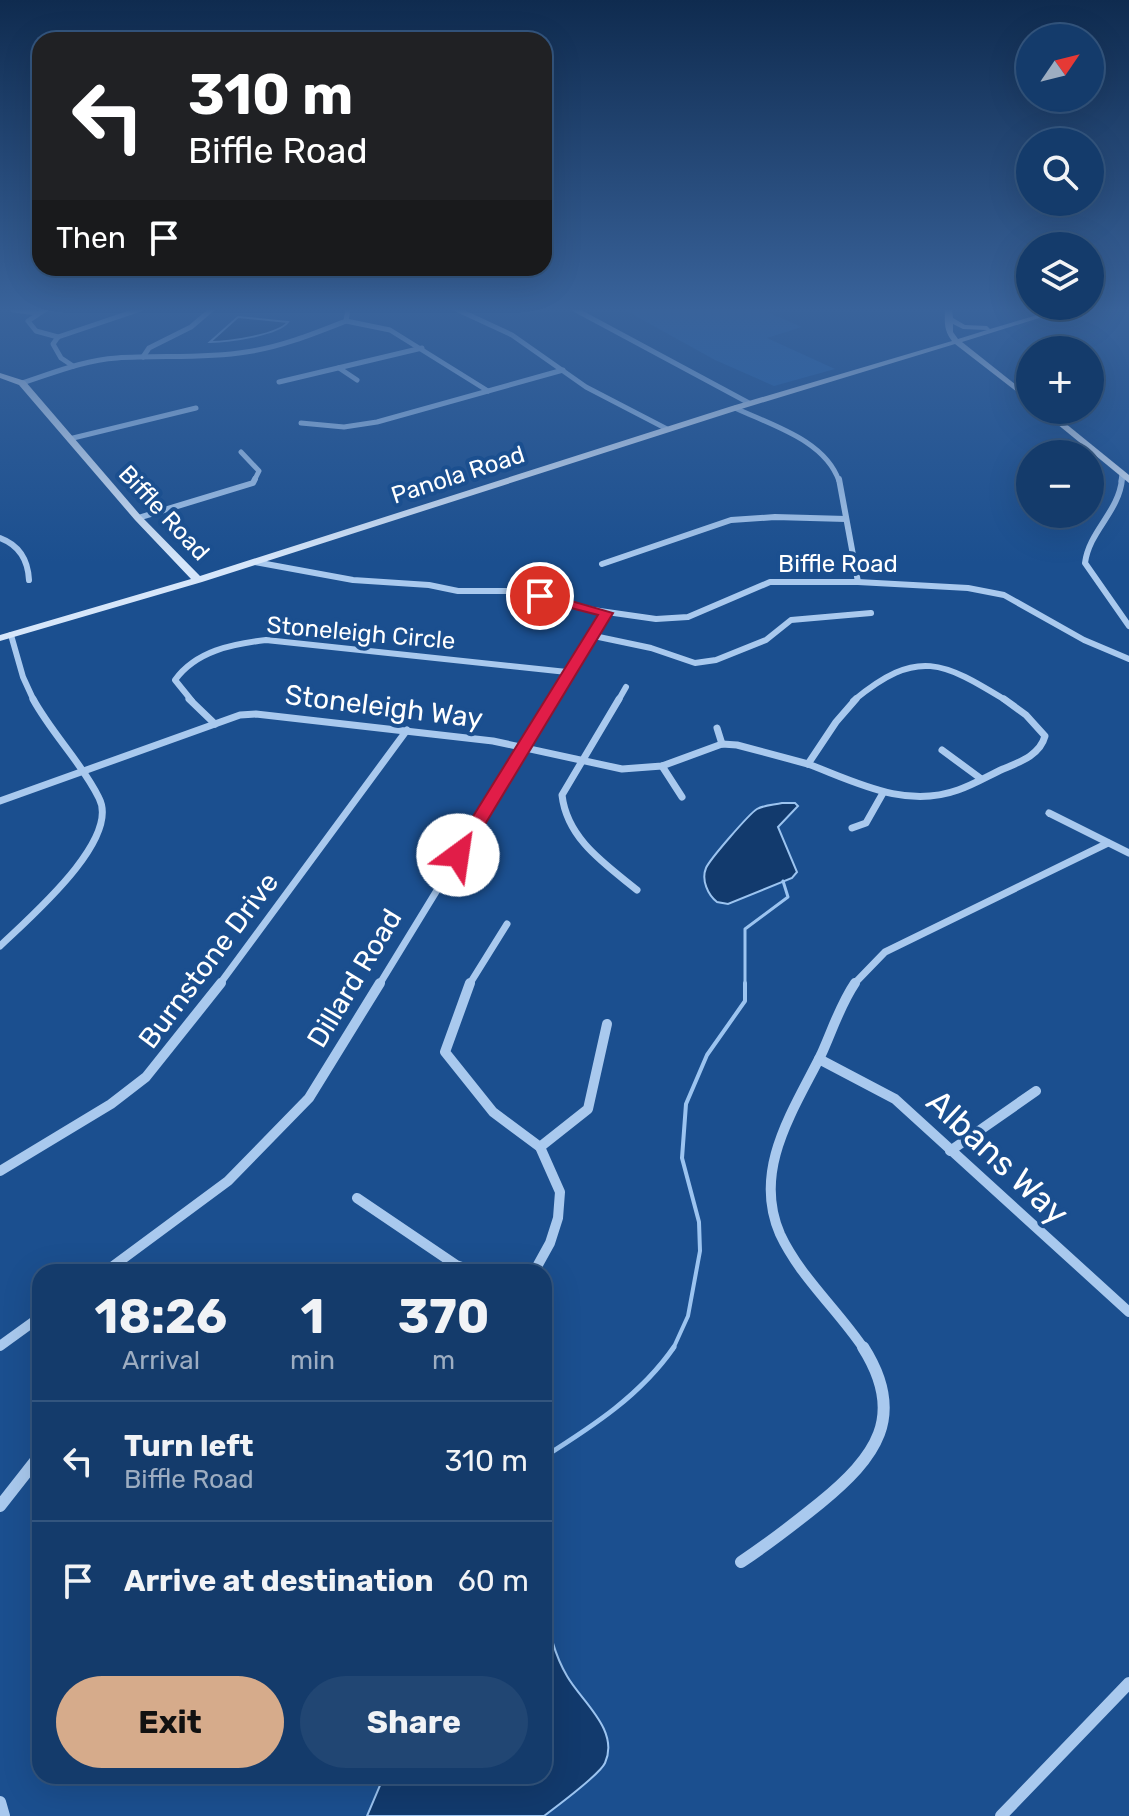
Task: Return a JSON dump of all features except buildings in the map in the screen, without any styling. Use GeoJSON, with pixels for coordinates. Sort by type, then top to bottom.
{"type":"FeatureCollection","features":[{"type":"Feature","properties":{"kind":"main road","name":"Biffle Road"},"geometry":{"type":"LineString","coordinates":[[31,394],[138,518],[198,580]]}},
{"type":"Feature","properties":{"kind":"main road","name":"Panola Road"},"geometry":{"type":"LineString","coordinates":[[5,636],[198,580],[781,394]]}},
{"type":"Feature","properties":{"kind":"main road"},"geometry":{"type":"LineString","coordinates":[[1061,424],[1125,477]]}},
{"type":"Feature","properties":{"kind":"street"},"geometry":{"type":"LineString","coordinates":[[301,423],[357,426],[478,394]]}},
{"type":"Feature","properties":{"kind":"street"},"geometry":{"type":"LineString","coordinates":[[605,394],[667,429]]}},
{"type":"Feature","properties":{"kind":"street"},"geometry":{"type":"LineString","coordinates":[[732,394],[749,403]]}},
{"type":"Feature","properties":{"kind":"street"},"geometry":{"type":"LineString","coordinates":[[69,439],[196,408]]}},
{"type":"Feature","properties":{"kind":"street"},"geometry":{"type":"LineString","coordinates":[[735,408],[801,440],[833,465],[842,488],[858,582]]}},
{"type":"Feature","properties":{"kind":"street"},"geometry":{"type":"LineString","coordinates":[[138,518],[253,483],[258,479],[259,471],[241,452]]}},
{"type":"Feature","properties":{"kind":"street"},"geometry":{"type":"LineString","coordinates":[[1125,477],[1119,502],[1089,544],[1085,563],[1129,626]]}},
{"type":"Feature","properties":{"kind":"street"},"geometry":{"type":"LineString","coordinates":[[602,564],[731,520],[775,517],[846,519]]}},
{"type":"Feature","properties":{"kind":"street"},"geometry":{"type":"LineString","coordinates":[[0,538],[13,544],[30,567],[29,580]]}},
{"type":"Feature","properties":{"kind":"street","name":"Biffle Road"},"geometry":{"type":"LineString","coordinates":[[255,562],[353,580],[429,585],[458,591],[522,591],[607,613],[676,619],[714,608],[751,588],[770,582],[858,582],[968,588],[1004,595],[1084,640],[1129,659]]}},
{"type":"Feature","properties":{"kind":"street","name":"Dillard Road"},"geometry":{"type":"LineString","coordinates":[[116,1264],[228,1181],[309,1098],[567,672],[607,613]]}},
{"type":"Feature","properties":{"kind":"street"},"geometry":{"type":"LineString","coordinates":[[594,636],[651,648],[695,663],[716,660],[766,640],[791,620],[871,613]]}},
{"type":"Feature","properties":{"kind":"street"},"geometry":{"type":"LineString","coordinates":[[0,946],[87,852],[99,834],[101,800],[48,723],[5,636]]}},
{"type":"Feature","properties":{"kind":"street","name":"Stoneleigh Circle"},"geometry":{"type":"LineString","coordinates":[[215,724],[185,695],[175,680],[181,668],[189,662],[254,641],[567,672]]}},
{"type":"Feature","properties":{"kind":"street"},"geometry":{"type":"LineString","coordinates":[[717,728],[722,744],[737,745],[808,764],[892,796],[929,796],[956,791],[1022,761],[1042,747],[1045,736],[1033,719],[981,685],[933,664],[908,668],[851,699],[808,764]]}},
{"type":"Feature","properties":{"kind":"street"},"geometry":{"type":"LineString","coordinates":[[626,687],[562,795],[562,808],[567,822],[587,846],[637,890]]}},
{"type":"Feature","properties":{"kind":"street","name":"Stoneleigh Way"},"geometry":{"type":"LineString","coordinates":[[0,801],[240,715],[256,714],[407,730],[524,747],[622,769],[662,766],[722,744]]}},
{"type":"Feature","properties":{"kind":"street","name":"Burnstone Drive"},"geometry":{"type":"LineString","coordinates":[[0,1171],[111,1104],[146,1077],[208,1001],[407,730]]}},
{"type":"Feature","properties":{"kind":"street"},"geometry":{"type":"LineString","coordinates":[[942,750],[980,778]]}},
{"type":"Feature","properties":{"kind":"street"},"geometry":{"type":"LineString","coordinates":[[662,766],[682,797]]}},
{"type":"Feature","properties":{"kind":"street"},"geometry":{"type":"LineString","coordinates":[[852,828],[866,823],[883,793]]}},
{"type":"Feature","properties":{"kind":"street"},"geometry":{"type":"LineString","coordinates":[[1049,813],[1129,853]]}},
{"type":"Feature","properties":{"kind":"street"},"geometry":{"type":"LineString","coordinates":[[741,1562],[767,1546],[845,1481],[870,1454],[885,1420],[881,1385],[865,1345],[804,1275],[787,1249],[772,1206],[770,1189],[774,1155],[819,1059],[842,999],[855,978],[874,960],[897,945],[994,901],[1108,843]]}},
{"type":"Feature","properties":{"kind":"street"},"geometry":{"type":"LineString","coordinates":[[507,924],[471,980],[445,1052],[493,1112],[540,1147],[560,1192],[558,1218],[550,1243],[538,1264]]}},
{"type":"Feature","properties":{"kind":"street"},"geometry":{"type":"LineString","coordinates":[[540,1147],[588,1109],[607,1024]]}},
{"type":"Feature","properties":{"kind":"street","name":"Albans Way"},"geometry":{"type":"LineString","coordinates":[[819,1059],[895,1099],[1129,1312]]}},
{"type":"Feature","properties":{"kind":"street"},"geometry":{"type":"LineString","coordinates":[[950,1151],[1036,1091]]}},
{"type":"Feature","properties":{"kind":"street"},"geometry":{"type":"LineString","coordinates":[[357,1198],[455,1264]]}},
{"type":"Feature","properties":{"kind":"street"},"geometry":{"type":"LineString","coordinates":[[0,1346],[32,1323]]}},
{"type":"Feature","properties":{"kind":"street"},"geometry":{"type":"LineString","coordinates":[[0,1506],[32,1465]]}},
{"type":"Feature","properties":{"kind":"street"},"geometry":{"type":"LineString","coordinates":[[1001,1816],[1129,1683]]}},
{"type":"Feature","properties":{"kind":"street"},"geometry":{"type":"LineString","coordinates":[[0,1802],[4,1816]]}},
{"type":"Feature","properties":{"kind":"shaded area"},"geometry":{"type":"Polygon","coordinates":[[[782,803],[798,806],[778,827],[797,872],[792,878],[728,904],[717,902],[705,882],[709,863],[757,809],[782,803]]]}},
{"type":"Feature","properties":{"kind":"shaded area"},"geometry":{"type":"Polygon","coordinates":[[[552,1642],[562,1668],[603,1728],[608,1751],[601,1768],[544,1816],[367,1816],[381,1784],[552,1784],[552,1642]]]}},
{"type":"Feature","properties":{"kind":"waterway"},"geometry":{"type":"LineString","coordinates":[[674,1347],[688,1316],[700,1251],[699,1222],[682,1158],[686,1104],[707,1055],[745,1001],[745,929],[788,897],[783,881]]}},
{"type":"Feature","properties":{"kind":"waterway"},"geometry":{"type":"LineString","coordinates":[[552,1452],[631,1395],[674,1347]]}},
{"type":"Feature","properties":{"kind":"route"},"geometry":{"type":"LineString","coordinates":[[458,855],[567,672],[607,613],[540,596]]}}]}
